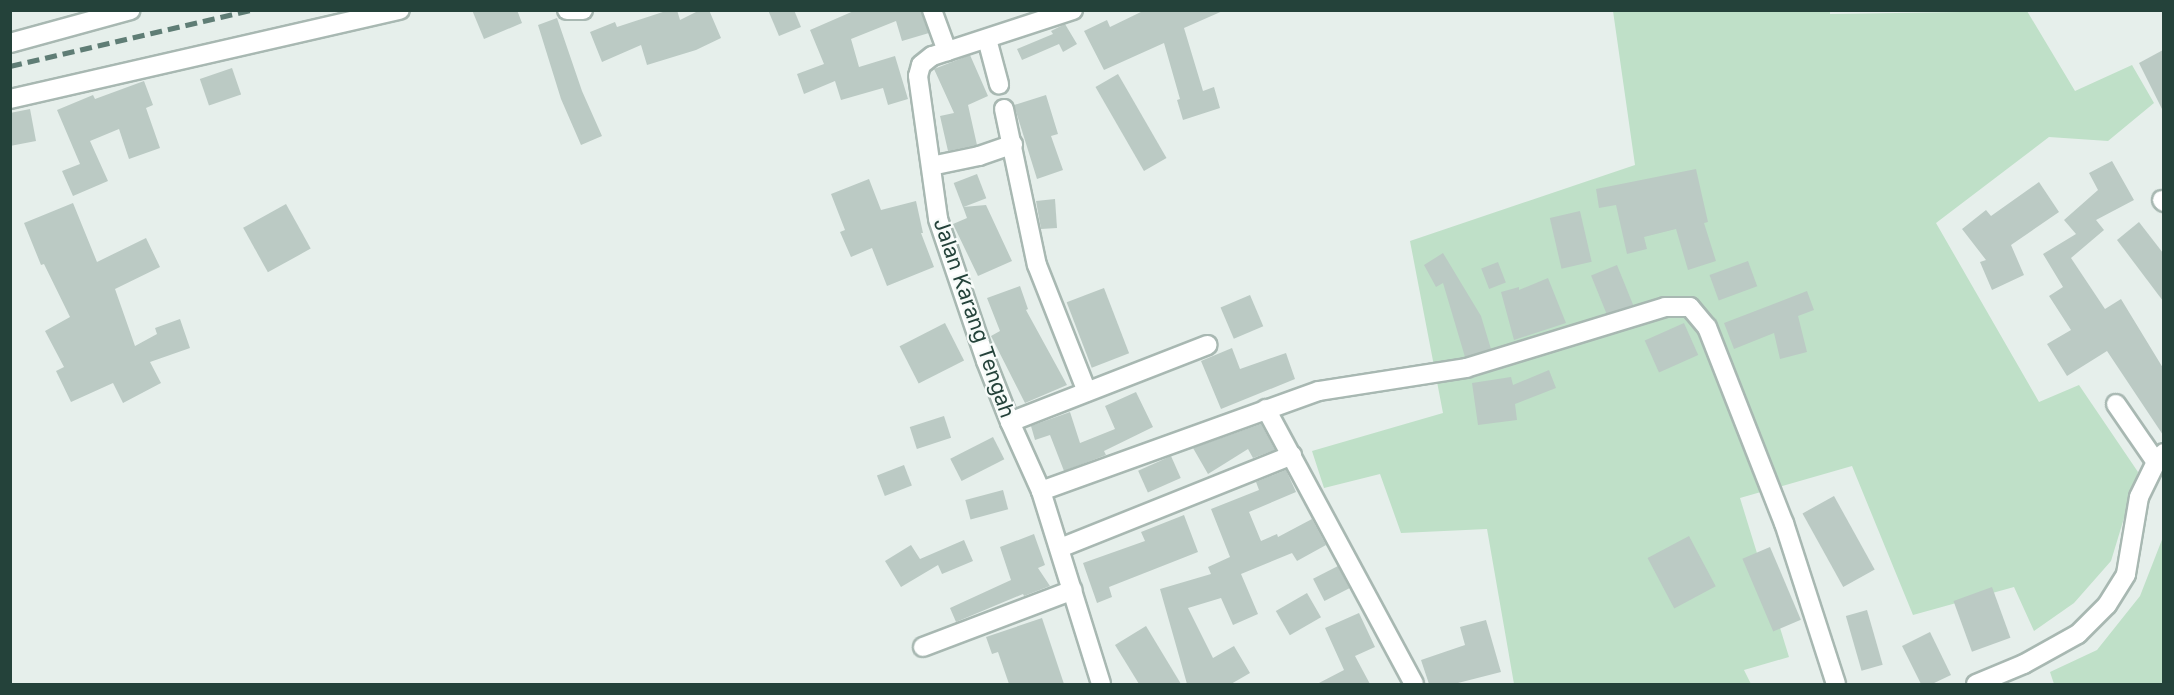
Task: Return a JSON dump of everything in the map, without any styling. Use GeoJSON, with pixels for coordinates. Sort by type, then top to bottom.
{"type":"FeatureCollection","features":[{"type":"Feature","properties":{"kind":"street"},"geometry":{"type":"LineString","coordinates":[[10,43],[131,10]]}},
{"type":"Feature","properties":{"kind":"street"},"geometry":{"type":"LineString","coordinates":[[10,99],[400,10]]}},
{"type":"Feature","properties":{"kind":"street"},"geometry":{"type":"LineString","coordinates":[[567,10],[583,10]]}},
{"type":"Feature","properties":{"kind":"street"},"geometry":{"type":"LineString","coordinates":[[932,10],[947,51]]}},
{"type":"Feature","properties":{"kind":"street","name":"Jalan Karang Tengah"},"geometry":{"type":"LineString","coordinates":[[1073,10],[933,56],[921,65],[918,76],[938,219],[986,361],[1041,491],[1101,684]]}},
{"type":"Feature","properties":{"kind":"street"},"geometry":{"type":"LineString","coordinates":[[987,39],[999,84]]}},
{"type":"Feature","properties":{"kind":"street"},"geometry":{"type":"LineString","coordinates":[[1004,108],[1037,265],[1087,392]]}},
{"type":"Feature","properties":{"kind":"street"},"geometry":{"type":"LineString","coordinates":[[931,166],[979,156],[1013,144]]}},
{"type":"Feature","properties":{"kind":"street"},"geometry":{"type":"LineString","coordinates":[[1041,491],[1319,391],[1466,368],[1665,307],[1690,307],[1707,327],[1784,523],[1836,684]]}},
{"type":"Feature","properties":{"kind":"street"},"geometry":{"type":"LineString","coordinates":[[1010,422],[1207,345]]}},
{"type":"Feature","properties":{"kind":"street"},"geometry":{"type":"LineString","coordinates":[[1976,684],[2024,664],[2078,634],[2107,605],[2126,574],[2139,497],[2160,458],[2116,404]]}},
{"type":"Feature","properties":{"kind":"street"},"geometry":{"type":"LineString","coordinates":[[1266,409],[1414,684]]}},
{"type":"Feature","properties":{"kind":"street"},"geometry":{"type":"LineString","coordinates":[[1060,548],[1292,455]]}},
{"type":"Feature","properties":{"kind":"street"},"geometry":{"type":"LineString","coordinates":[[923,647],[1073,590]]}},
{"type":"Feature","properties":{"kind":"green space"},"geometry":{"type":"Polygon","coordinates":[[[1830,10],[1830,14],[2027,11],[2075,91],[2132,65],[2154,103],[2108,141],[2049,137],[1936,223],[2039,402],[2079,385],[2138,472],[2111,561],[2074,603],[2034,631],[2014,587],[1913,615],[1852,466],[1740,498],[1789,657],[1744,670],[1751,684],[1514,684],[1487,529],[1401,533],[1380,474],[1324,488],[1312,451],[1443,413],[1410,241],[1635,165],[1613,11],[1830,10]]]}},
{"type":"Feature","properties":{"kind":"green space"},"geometry":{"type":"Polygon","coordinates":[[[2163,537],[2163,684],[2054,684],[2050,672],[2097,650],[2140,596],[2163,537]]]}},
{"type":"Feature","properties":{"kind":"building"},"geometry":{"type":"Polygon","coordinates":[[[472,10],[517,10],[522,23],[484,39],[472,10]]]}},
{"type":"Feature","properties":{"kind":"building"},"geometry":{"type":"Polygon","coordinates":[[[669,10],[677,10],[680,20],[700,10],[709,10],[721,38],[696,50],[647,65],[641,45],[602,62],[590,32],[615,22],[617,27],[669,10]]]}},
{"type":"Feature","properties":{"kind":"building"},"geometry":{"type":"Polygon","coordinates":[[[768,10],[794,10],[801,27],[779,36],[768,10]]]}},
{"type":"Feature","properties":{"kind":"building"},"geometry":{"type":"Polygon","coordinates":[[[856,10],[921,10],[929,33],[902,41],[896,21],[851,39],[859,67],[895,56],[908,99],[888,105],[883,88],[841,100],[835,81],[804,94],[797,74],[824,64],[810,30],[856,10]]]}},
{"type":"Feature","properties":{"kind":"building"},"geometry":{"type":"Polygon","coordinates":[[[1145,10],[1225,10],[1184,28],[1203,91],[1214,87],[1220,108],[1183,120],[1177,100],[1180,99],[1164,43],[1104,70],[1084,31],[1107,20],[1110,27],[1145,10]]]}},
{"type":"Feature","properties":{"kind":"building"},"geometry":{"type":"Polygon","coordinates":[[[557,18],[582,91],[602,136],[581,145],[561,99],[538,25],[557,18]]]}},
{"type":"Feature","properties":{"kind":"building"},"geometry":{"type":"Polygon","coordinates":[[[1065,24],[1077,44],[1063,52],[1059,44],[1022,60],[1017,49],[1053,34],[1051,31],[1065,24]]]}},
{"type":"Feature","properties":{"kind":"building"},"geometry":{"type":"Polygon","coordinates":[[[2163,50],[2163,111],[2139,63],[2163,50]]]}},
{"type":"Feature","properties":{"kind":"building"},"geometry":{"type":"Polygon","coordinates":[[[970,55],[988,96],[968,105],[977,145],[948,151],[940,116],[954,113],[934,69],[970,55]]]}},
{"type":"Feature","properties":{"kind":"building"},"geometry":{"type":"Polygon","coordinates":[[[232,68],[241,94],[209,106],[200,79],[232,68]]]}},
{"type":"Feature","properties":{"kind":"building"},"geometry":{"type":"Polygon","coordinates":[[[1118,74],[1166,158],[1144,171],[1095,87],[1118,74]]]}},
{"type":"Feature","properties":{"kind":"building"},"geometry":{"type":"Polygon","coordinates":[[[144,81],[153,105],[146,108],[160,148],[129,159],[119,129],[90,141],[108,181],[73,196],[62,171],[80,164],[57,110],[93,95],[95,99],[144,81]]]}},
{"type":"Feature","properties":{"kind":"building"},"geometry":{"type":"Polygon","coordinates":[[[1046,95],[1058,134],[1051,136],[1063,170],[1037,179],[1014,105],[1046,95]]]}},
{"type":"Feature","properties":{"kind":"building"},"geometry":{"type":"Polygon","coordinates":[[[30,109],[36,141],[10,146],[10,113],[30,109]]]}},
{"type":"Feature","properties":{"kind":"building"},"geometry":{"type":"Polygon","coordinates":[[[2112,161],[2134,200],[2096,220],[2104,230],[2071,258],[2105,309],[2121,299],[2163,368],[2163,435],[2107,351],[2067,376],[2047,344],[2071,330],[2049,296],[2063,287],[2043,254],[2076,234],[2064,220],[2098,190],[2089,173],[2112,161]]]}},
{"type":"Feature","properties":{"kind":"building"},"geometry":{"type":"Polygon","coordinates":[[[1696,169],[1708,222],[1704,223],[1716,261],[1688,270],[1676,229],[1644,237],[1647,249],[1627,254],[1616,205],[1599,208],[1596,189],[1696,169]]]}},
{"type":"Feature","properties":{"kind":"building"},"geometry":{"type":"Polygon","coordinates":[[[977,174],[986,198],[963,207],[954,183],[977,174]]]}},
{"type":"Feature","properties":{"kind":"building"},"geometry":{"type":"Polygon","coordinates":[[[869,179],[881,210],[916,201],[923,233],[921,233],[934,267],[887,286],[872,248],[851,257],[840,232],[845,230],[831,194],[869,179]]]}},
{"type":"Feature","properties":{"kind":"building"},"geometry":{"type":"Polygon","coordinates":[[[2039,182],[2059,212],[2011,245],[2024,275],[1992,290],[1980,262],[1986,260],[1962,229],[1986,210],[1991,216],[2039,182]]]}},
{"type":"Feature","properties":{"kind":"building"},"geometry":{"type":"Polygon","coordinates":[[[1055,199],[1057,228],[1041,229],[1036,201],[1055,199]]]}},
{"type":"Feature","properties":{"kind":"building"},"geometry":{"type":"Polygon","coordinates":[[[73,203],[97,262],[146,238],[160,267],[115,289],[135,346],[157,334],[155,328],[180,319],[190,348],[150,362],[161,383],[123,403],[113,383],[71,402],[56,371],[64,367],[45,331],[70,317],[44,264],[41,265],[24,223],[73,203]]]}},
{"type":"Feature","properties":{"kind":"building"},"geometry":{"type":"Polygon","coordinates":[[[286,204],[311,249],[268,272],[243,228],[286,204]]]}},
{"type":"Feature","properties":{"kind":"building"},"geometry":{"type":"Polygon","coordinates":[[[986,205],[1012,261],[978,276],[953,224],[967,218],[963,207],[986,205]]]}},
{"type":"Feature","properties":{"kind":"building"},"geometry":{"type":"Polygon","coordinates":[[[1580,211],[1592,262],[1561,269],[1550,218],[1580,211]]]}},
{"type":"Feature","properties":{"kind":"building"},"geometry":{"type":"Polygon","coordinates":[[[2139,222],[2163,253],[2163,301],[2117,240],[2139,222]]]}},
{"type":"Feature","properties":{"kind":"building"},"geometry":{"type":"Polygon","coordinates":[[[1443,253],[1481,316],[1491,349],[1465,357],[1443,283],[1436,287],[1424,265],[1443,253]]]}},
{"type":"Feature","properties":{"kind":"building"},"geometry":{"type":"Polygon","coordinates":[[[1748,261],[1757,286],[1719,300],[1709,275],[1748,261]]]}},
{"type":"Feature","properties":{"kind":"building"},"geometry":{"type":"Polygon","coordinates":[[[1498,262],[1506,283],[1489,289],[1481,268],[1498,262]]]}},
{"type":"Feature","properties":{"kind":"building"},"geometry":{"type":"Polygon","coordinates":[[[1617,265],[1633,305],[1607,315],[1591,275],[1617,265]]]}},
{"type":"Feature","properties":{"kind":"building"},"geometry":{"type":"Polygon","coordinates":[[[1548,278],[1566,323],[1514,340],[1501,292],[1519,287],[1519,290],[1548,278]]]}},
{"type":"Feature","properties":{"kind":"building"},"geometry":{"type":"Polygon","coordinates":[[[1020,286],[1028,309],[1026,310],[1067,385],[1025,403],[991,336],[1000,331],[987,298],[1020,286]]]}},
{"type":"Feature","properties":{"kind":"building"},"geometry":{"type":"Polygon","coordinates":[[[1104,288],[1129,353],[1092,368],[1067,302],[1104,288]]]}},
{"type":"Feature","properties":{"kind":"building"},"geometry":{"type":"Polygon","coordinates":[[[1807,291],[1814,310],[1798,316],[1807,352],[1780,359],[1774,333],[1734,349],[1724,323],[1807,291]]]}},
{"type":"Feature","properties":{"kind":"building"},"geometry":{"type":"Polygon","coordinates":[[[1250,295],[1263,326],[1234,339],[1221,308],[1250,295]]]}},
{"type":"Feature","properties":{"kind":"building"},"geometry":{"type":"Polygon","coordinates":[[[945,323],[964,360],[919,384],[900,346],[945,323]]]}},
{"type":"Feature","properties":{"kind":"building"},"geometry":{"type":"Polygon","coordinates":[[[1684,323],[1698,355],[1659,372],[1645,340],[1684,323]]]}},
{"type":"Feature","properties":{"kind":"building"},"geometry":{"type":"Polygon","coordinates":[[[1232,348],[1240,369],[1286,353],[1295,379],[1221,409],[1201,361],[1232,348]]]}},
{"type":"Feature","properties":{"kind":"building"},"geometry":{"type":"Polygon","coordinates":[[[1549,370],[1556,388],[1515,404],[1517,420],[1478,425],[1472,383],[1511,377],[1513,385],[1549,370]]]}},
{"type":"Feature","properties":{"kind":"building"},"geometry":{"type":"Polygon","coordinates":[[[1136,392],[1153,427],[1104,451],[1106,455],[1064,471],[1050,435],[1035,440],[1031,426],[1070,412],[1080,443],[1115,429],[1105,406],[1136,392]]]}},
{"type":"Feature","properties":{"kind":"building"},"geometry":{"type":"Polygon","coordinates":[[[944,416],[951,438],[917,449],[910,427],[944,416]]]}},
{"type":"Feature","properties":{"kind":"building"},"geometry":{"type":"Polygon","coordinates":[[[1261,424],[1275,450],[1253,458],[1248,449],[1208,474],[1193,448],[1261,424]]]}},
{"type":"Feature","properties":{"kind":"building"},"geometry":{"type":"Polygon","coordinates":[[[993,437],[1004,459],[962,481],[950,459],[993,437]]]}},
{"type":"Feature","properties":{"kind":"building"},"geometry":{"type":"Polygon","coordinates":[[[1171,456],[1181,478],[1148,493],[1138,471],[1171,456]]]}},
{"type":"Feature","properties":{"kind":"building"},"geometry":{"type":"Polygon","coordinates":[[[904,465],[912,486],[885,496],[877,475],[904,465]]]}},
{"type":"Feature","properties":{"kind":"building"},"geometry":{"type":"Polygon","coordinates":[[[1286,470],[1296,492],[1249,512],[1261,541],[1277,534],[1278,537],[1312,519],[1326,545],[1297,561],[1292,553],[1241,574],[1258,614],[1233,625],[1221,598],[1188,608],[1213,658],[1234,646],[1250,673],[1231,684],[1187,684],[1160,589],[1211,574],[1208,567],[1230,557],[1211,509],[1259,490],[1256,482],[1286,470]]]}},
{"type":"Feature","properties":{"kind":"building"},"geometry":{"type":"Polygon","coordinates":[[[1003,490],[1008,509],[971,519],[965,500],[1003,490]]]}},
{"type":"Feature","properties":{"kind":"building"},"geometry":{"type":"Polygon","coordinates":[[[1834,496],[1875,569],[1843,587],[1803,513],[1834,496]]]}},
{"type":"Feature","properties":{"kind":"building"},"geometry":{"type":"Polygon","coordinates":[[[1184,515],[1198,552],[1109,587],[1112,597],[1097,603],[1083,563],[1145,541],[1141,532],[1184,515]]]}},
{"type":"Feature","properties":{"kind":"building"},"geometry":{"type":"Polygon","coordinates":[[[1034,534],[1045,565],[1038,568],[1050,586],[1024,596],[1023,594],[956,622],[950,608],[1011,580],[1000,547],[1034,534]]]}},
{"type":"Feature","properties":{"kind":"building"},"geometry":{"type":"Polygon","coordinates":[[[1689,536],[1716,586],[1674,608],[1648,558],[1689,536]]]}},
{"type":"Feature","properties":{"kind":"building"},"geometry":{"type":"Polygon","coordinates":[[[964,540],[973,561],[942,574],[938,565],[901,587],[885,561],[911,545],[920,559],[964,540]]]}},
{"type":"Feature","properties":{"kind":"building"},"geometry":{"type":"Polygon","coordinates":[[[1770,547],[1801,620],[1773,631],[1742,559],[1770,547]]]}},
{"type":"Feature","properties":{"kind":"building"},"geometry":{"type":"Polygon","coordinates":[[[1338,566],[1349,588],[1324,601],[1313,579],[1338,566]]]}},
{"type":"Feature","properties":{"kind":"building"},"geometry":{"type":"Polygon","coordinates":[[[1992,587],[2010,638],[1972,652],[1953,601],[1992,587]]]}},
{"type":"Feature","properties":{"kind":"building"},"geometry":{"type":"Polygon","coordinates":[[[1307,593],[1321,617],[1290,635],[1276,611],[1307,593]]]}},
{"type":"Feature","properties":{"kind":"building"},"geometry":{"type":"Polygon","coordinates":[[[1867,610],[1883,665],[1862,671],[1846,616],[1867,610]]]}},
{"type":"Feature","properties":{"kind":"building"},"geometry":{"type":"Polygon","coordinates":[[[1359,613],[1375,647],[1355,656],[1370,684],[1317,684],[1344,670],[1325,628],[1359,613]]]}},
{"type":"Feature","properties":{"kind":"building"},"geometry":{"type":"Polygon","coordinates":[[[1042,618],[1064,684],[1009,684],[998,652],[992,654],[986,637],[1042,618]]]}},
{"type":"Feature","properties":{"kind":"building"},"geometry":{"type":"Polygon","coordinates":[[[1486,620],[1501,672],[1454,684],[1429,684],[1421,660],[1465,645],[1460,627],[1486,620]]]}},
{"type":"Feature","properties":{"kind":"building"},"geometry":{"type":"Polygon","coordinates":[[[1146,626],[1181,684],[1139,684],[1115,645],[1146,626]]]}},
{"type":"Feature","properties":{"kind":"building"},"geometry":{"type":"Polygon","coordinates":[[[1930,632],[1951,675],[1932,684],[1921,684],[1902,646],[1930,632]]]}},
{"type":"Feature","properties":{"kind":"railway"},"geometry":{"type":"LineString","coordinates":[[10,66],[251,10]]}}]}
